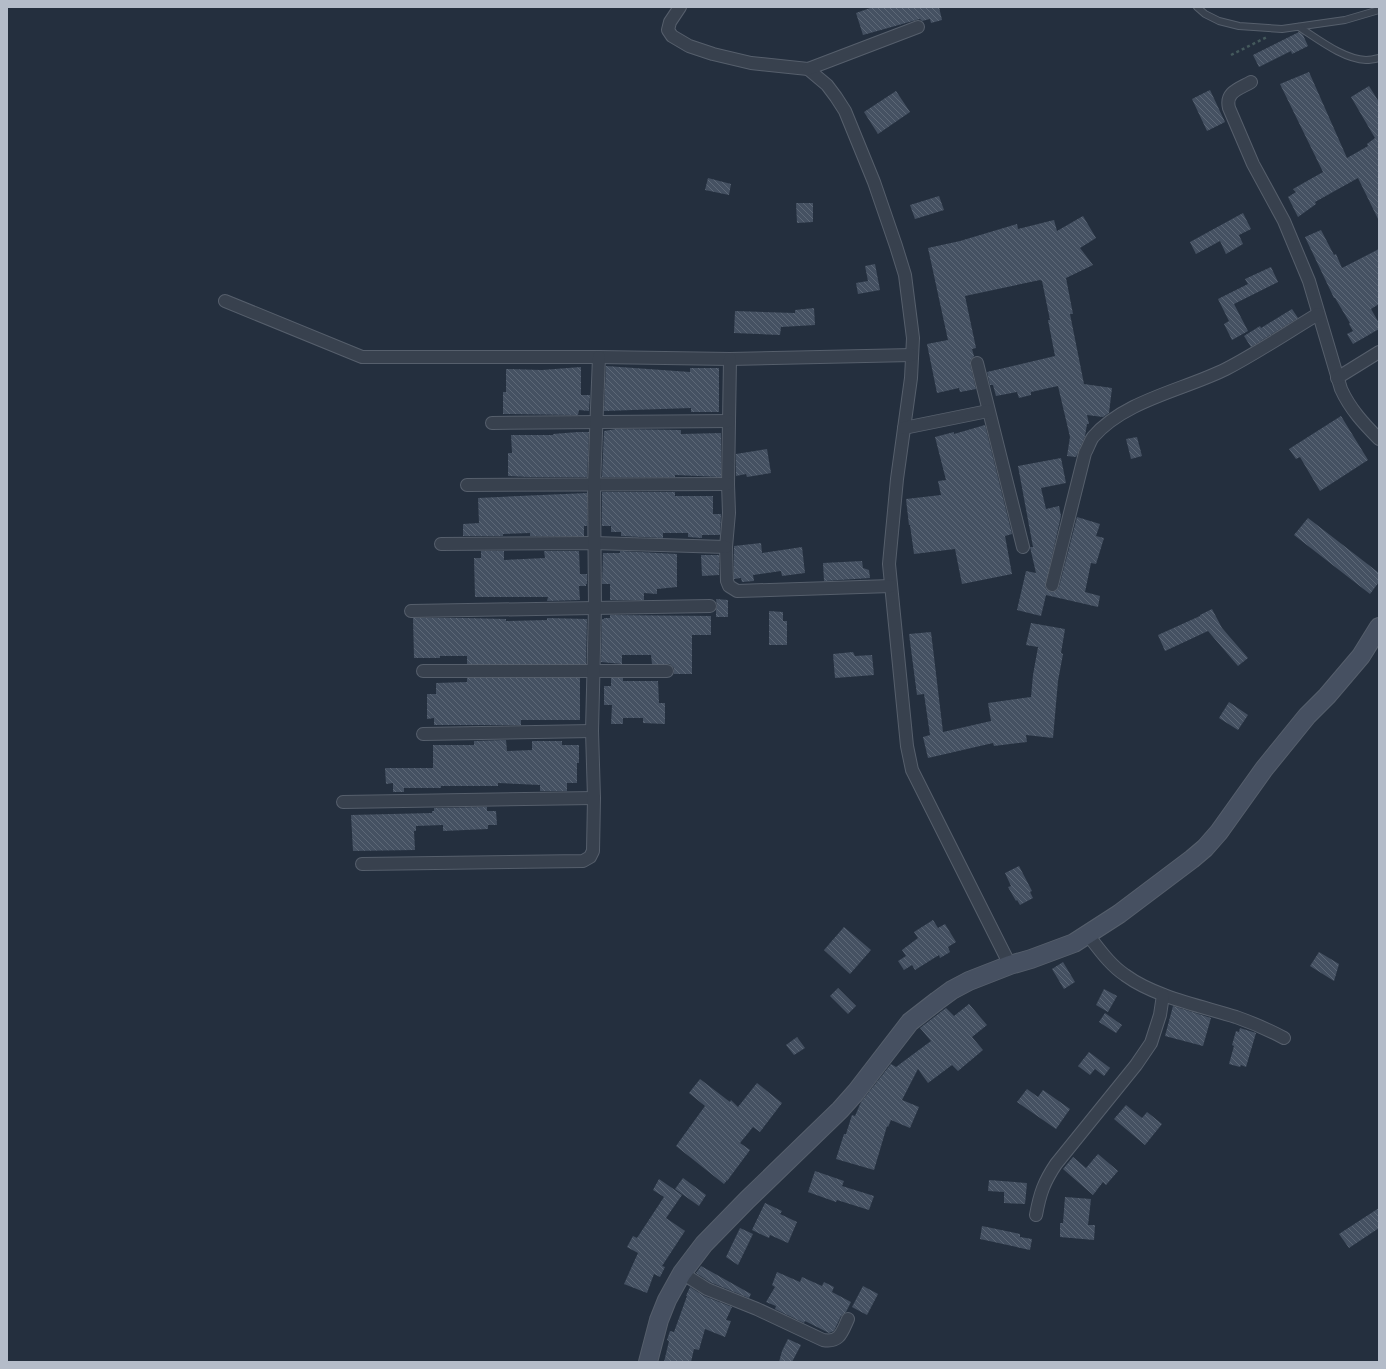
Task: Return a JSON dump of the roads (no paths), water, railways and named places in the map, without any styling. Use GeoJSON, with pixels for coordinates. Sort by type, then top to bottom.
{"type":"FeatureCollection","features":[{"type":"Feature","properties":{"kind":"street"},"geometry":{"type":"LineString","coordinates":[[680,7],[670,22],[668,30],[672,36],[689,46],[713,54],[752,63],[808,70],[918,27]]}},
{"type":"Feature","properties":{"kind":"street"},"geometry":{"type":"LineString","coordinates":[[808,70],[826,85],[845,111],[874,182],[905,275],[913,338],[911,378],[897,479],[889,564],[907,746],[912,770],[1010,965]]}},
{"type":"Feature","properties":{"kind":"street"},"geometry":{"type":"LineString","coordinates":[[1251,82],[1229,95],[1227,101],[1229,108],[1253,164],[1284,221],[1309,281],[1337,378],[1344,395],[1351,408],[1379,440]]}},
{"type":"Feature","properties":{"kind":"street"},"geometry":{"type":"LineString","coordinates":[[225,301],[362,357],[599,357],[730,359],[912,355]]}},
{"type":"Feature","properties":{"kind":"street"},"geometry":{"type":"LineString","coordinates":[[1052,585],[1085,453],[1092,438],[1100,430],[1126,411],[1158,396],[1225,369],[1318,314]]}},
{"type":"Feature","properties":{"kind":"street"},"geometry":{"type":"LineString","coordinates":[[1337,378],[1379,352]]}},
{"type":"Feature","properties":{"kind":"street"},"geometry":{"type":"LineString","coordinates":[[362,864],[583,861],[590,857],[593,851],[594,798],[592,731],[594,484],[595,422],[599,357]]}},
{"type":"Feature","properties":{"kind":"street"},"geometry":{"type":"LineString","coordinates":[[730,359],[728,513],[726,547],[727,584],[732,589],[737,591],[891,586]]}},
{"type":"Feature","properties":{"kind":"street"},"geometry":{"type":"LineString","coordinates":[[977,363],[1022,548]]}},
{"type":"Feature","properties":{"kind":"street"},"geometry":{"type":"LineString","coordinates":[[904,428],[988,411]]}},
{"type":"Feature","properties":{"kind":"street"},"geometry":{"type":"LineString","coordinates":[[492,423],[729,421]]}},
{"type":"Feature","properties":{"kind":"street"},"geometry":{"type":"LineString","coordinates":[[466,485],[728,484]]}},
{"type":"Feature","properties":{"kind":"street"},"geometry":{"type":"LineString","coordinates":[[441,544],[594,543],[726,547]]}},
{"type":"Feature","properties":{"kind":"street"},"geometry":{"type":"LineString","coordinates":[[411,611],[710,606]]}},
{"type":"Feature","properties":{"kind":"street"},"geometry":{"type":"LineString","coordinates":[[648,1362],[659,1320],[667,1300],[682,1273],[704,1244],[840,1110],[856,1092],[910,1022],[952,990],[969,981],[1074,943],[1088,935],[1158,886],[1205,848],[1219,832],[1264,769],[1361,656],[1379,627]]}},
{"type":"Feature","properties":{"kind":"street"},"geometry":{"type":"LineString","coordinates":[[423,671],[667,671]]}},
{"type":"Feature","properties":{"kind":"street"},"geometry":{"type":"LineString","coordinates":[[423,734],[592,731]]}},
{"type":"Feature","properties":{"kind":"street"},"geometry":{"type":"LineString","coordinates":[[343,802],[594,798]]}},
{"type":"Feature","properties":{"kind":"street"},"geometry":{"type":"LineString","coordinates":[[1088,935],[1111,964],[1126,976],[1163,995],[1253,1023],[1284,1038]]}},
{"type":"Feature","properties":{"kind":"street"},"geometry":{"type":"LineString","coordinates":[[1036,1215],[1040,1193],[1046,1179],[1056,1164],[1136,1065],[1151,1043],[1160,1015],[1163,995]]}},
{"type":"Feature","properties":{"kind":"street"},"geometry":{"type":"LineString","coordinates":[[682,1273],[707,1289],[757,1309],[823,1340],[829,1341],[836,1339],[841,1335],[848,1319]]}},
{"type":"Feature","properties":{"kind":"lane"},"geometry":{"type":"LineString","coordinates":[[1197,7],[1205,14],[1219,21],[1239,26],[1282,29],[1345,20],[1379,10]]}},
{"type":"Feature","properties":{"kind":"lane"},"geometry":{"type":"LineString","coordinates":[[1367,7],[1368,14]]}},
{"type":"Feature","properties":{"kind":"lane"},"geometry":{"type":"LineString","coordinates":[[1299,27],[1321,42],[1352,57],[1366,60],[1379,58]]}}]}
